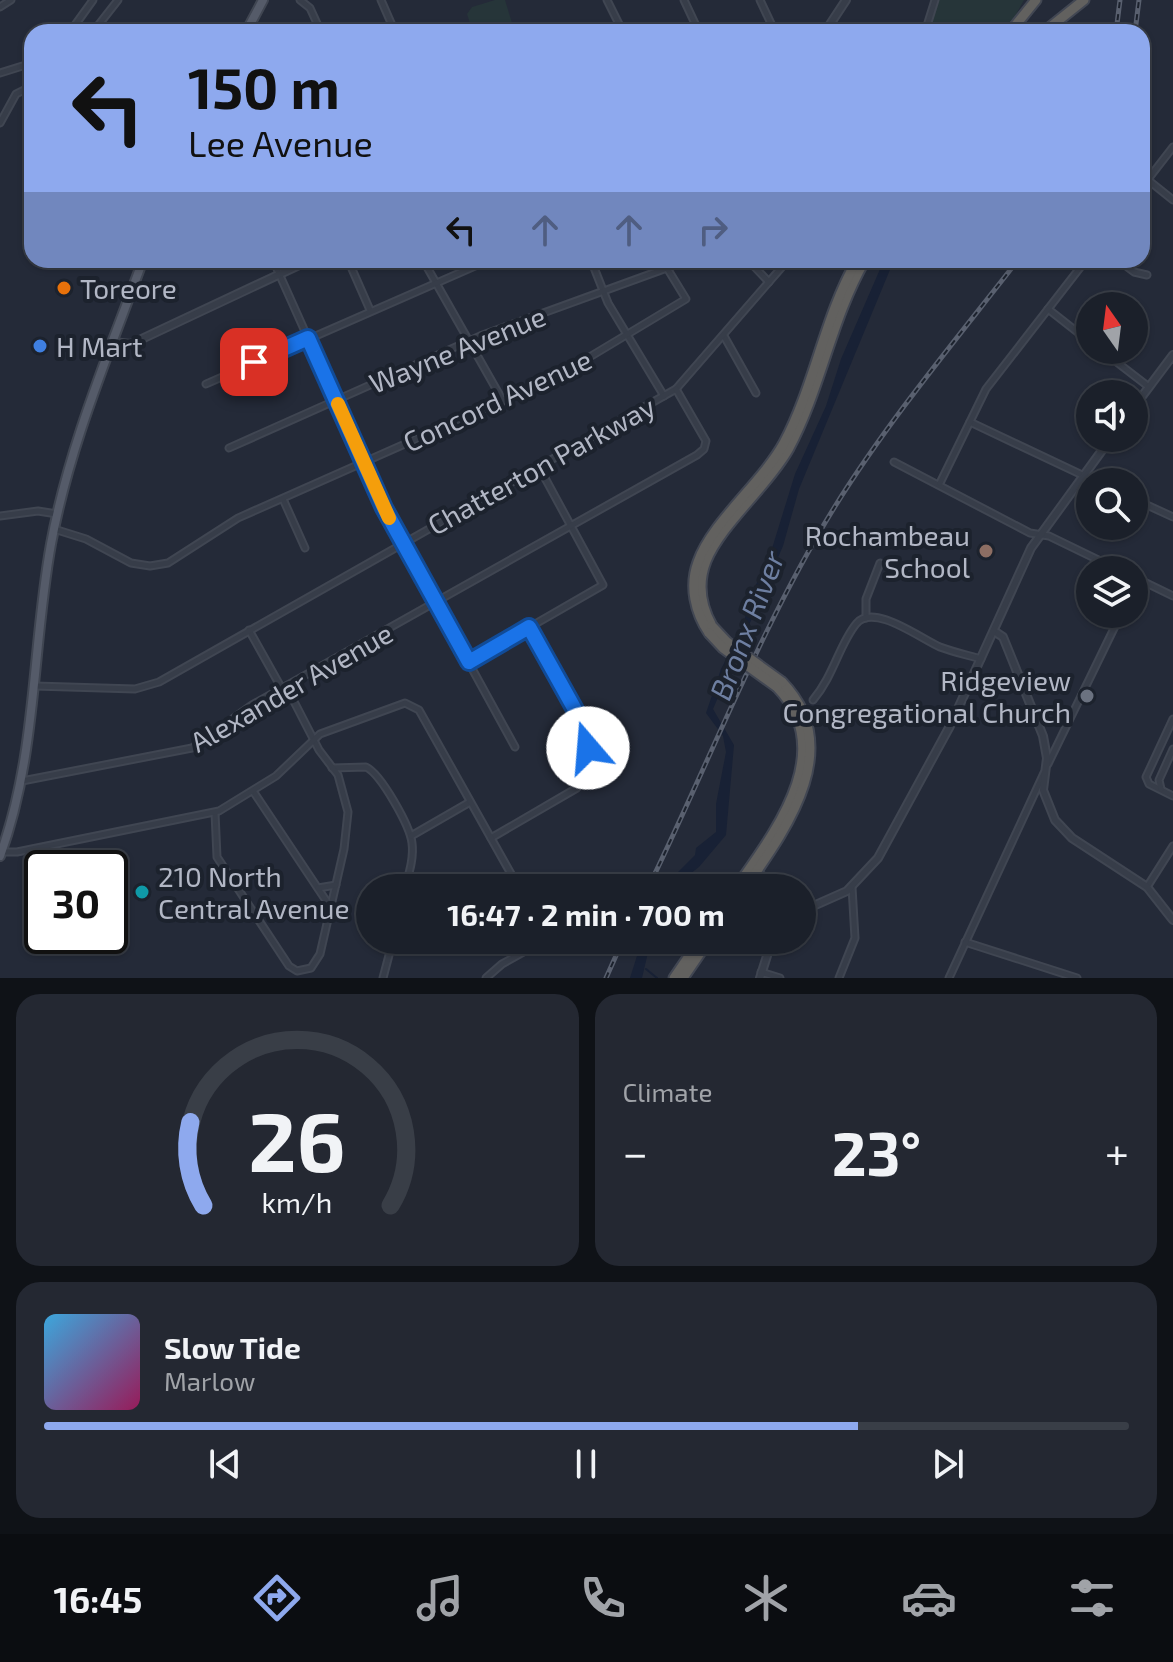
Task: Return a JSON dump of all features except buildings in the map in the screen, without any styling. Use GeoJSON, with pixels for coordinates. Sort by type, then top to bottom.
{"type":"FeatureCollection","features":[{"type":"Feature","properties":{"kind":"highway"},"geometry":{"type":"LineString","coordinates":[[1014,24],[1027,0]]}},
{"type":"Feature","properties":{"kind":"highway"},"geometry":{"type":"LineString","coordinates":[[1016,24],[1036,0]]}},
{"type":"Feature","properties":{"kind":"highway"},"geometry":{"type":"LineString","coordinates":[[1025,24],[1043,0]]}},
{"type":"Feature","properties":{"kind":"highway"},"geometry":{"type":"LineString","coordinates":[[1055,24],[1082,2]]}},
{"type":"Feature","properties":{"kind":"highway"},"geometry":{"type":"LineString","coordinates":[[754,874],[793,817],[808,772],[805,718],[780,684],[710,629],[695,598],[698,561],[711,538],[765,473],[786,437],[837,299],[853,268]]}},
{"type":"Feature","properties":{"kind":"highway"},"geometry":{"type":"LineString","coordinates":[[710,629],[701,595],[706,559],[768,480],[790,444],[842,307],[861,268]]}},
{"type":"Feature","properties":{"kind":"highway"},"geometry":{"type":"LineString","coordinates":[[746,874],[786,815],[799,780],[802,749],[799,723],[780,684]]}},
{"type":"Feature","properties":{"kind":"highway"},"geometry":{"type":"LineString","coordinates":[[674,978],[690,954]]}},
{"type":"Feature","properties":{"kind":"highway"},"geometry":{"type":"LineString","coordinates":[[683,978],[699,954]]}},
{"type":"Feature","properties":{"kind":"main road"},"geometry":{"type":"LineString","coordinates":[[250,24],[263,0]]}},
{"type":"Feature","properties":{"kind":"main road"},"geometry":{"type":"LineString","coordinates":[[0,853],[22,781],[48,559],[57,514],[140,268]]}},
{"type":"Feature","properties":{"kind":"street"},"geometry":{"type":"LineString","coordinates":[[0,7],[11,0]]}},
{"type":"Feature","properties":{"kind":"street"},"geometry":{"type":"LineString","coordinates":[[76,24],[93,0]]}},
{"type":"Feature","properties":{"kind":"street"},"geometry":{"type":"LineString","coordinates":[[99,24],[118,0]]}},
{"type":"Feature","properties":{"kind":"street"},"geometry":{"type":"LineString","coordinates":[[300,0],[310,8],[317,24]]}},
{"type":"Feature","properties":{"kind":"street"},"geometry":{"type":"LineString","coordinates":[[381,0],[392,24]]}},
{"type":"Feature","properties":{"kind":"street"},"geometry":{"type":"LineString","coordinates":[[607,0],[619,24]]}},
{"type":"Feature","properties":{"kind":"street"},"geometry":{"type":"LineString","coordinates":[[684,0],[695,24]]}},
{"type":"Feature","properties":{"kind":"street"},"geometry":{"type":"LineString","coordinates":[[760,0],[771,24]]}},
{"type":"Feature","properties":{"kind":"street"},"geometry":{"type":"LineString","coordinates":[[928,24],[935,0]]}},
{"type":"Feature","properties":{"kind":"street"},"geometry":{"type":"LineString","coordinates":[[830,24],[843,1]]}},
{"type":"Feature","properties":{"kind":"street"},"geometry":{"type":"LineString","coordinates":[[0,73],[24,66]]}},
{"type":"Feature","properties":{"kind":"street"},"geometry":{"type":"LineString","coordinates":[[0,123],[16,94],[24,90]]}},
{"type":"Feature","properties":{"kind":"street"},"geometry":{"type":"LineString","coordinates":[[1150,177],[1173,147]]}},
{"type":"Feature","properties":{"kind":"street"},"geometry":{"type":"LineString","coordinates":[[1150,182],[1173,200]]}},
{"type":"Feature","properties":{"kind":"street"},"geometry":{"type":"LineString","coordinates":[[276,268],[363,463],[403,543],[515,747]]}},
{"type":"Feature","properties":{"kind":"street"},"geometry":{"type":"LineString","coordinates":[[113,342],[131,344],[292,268]]}},
{"type":"Feature","properties":{"kind":"street"},"geometry":{"type":"LineString","coordinates":[[352,268],[370,310]]}},
{"type":"Feature","properties":{"kind":"street"},"geometry":{"type":"LineString","coordinates":[[427,268],[503,401]]}},
{"type":"Feature","properties":{"kind":"street"},"geometry":{"type":"LineString","coordinates":[[206,384],[469,268]]}},
{"type":"Feature","properties":{"kind":"street"},"geometry":{"type":"LineString","coordinates":[[594,268],[603,292],[664,396]]}},
{"type":"Feature","properties":{"kind":"street","name":"Wayne Avenue"},"geometry":{"type":"LineString","coordinates":[[229,448],[468,341],[667,268]]}},
{"type":"Feature","properties":{"kind":"street","name":"Concord Avenue"},"geometry":{"type":"LineString","coordinates":[[54,529],[86,539],[131,563],[157,566],[174,560],[230,522],[558,376],[628,336],[686,299],[667,268]]}},
{"type":"Feature","properties":{"kind":"street"},"geometry":{"type":"LineString","coordinates":[[756,268],[769,282]]}},
{"type":"Feature","properties":{"kind":"street","name":"Chatterton Parkway"},"geometry":{"type":"LineString","coordinates":[[34,686],[147,688],[676,389],[781,268]]}},
{"type":"Feature","properties":{"kind":"street"},"geometry":{"type":"LineString","coordinates":[[940,483],[986,389],[1080,268]]}},
{"type":"Feature","properties":{"kind":"street"},"geometry":{"type":"LineString","coordinates":[[1129,268],[1147,275]]}},
{"type":"Feature","properties":{"kind":"street"},"geometry":{"type":"LineString","coordinates":[[1048,309],[1076,331]]}},
{"type":"Feature","properties":{"kind":"street"},"geometry":{"type":"LineString","coordinates":[[724,336],[756,393]]}},
{"type":"Feature","properties":{"kind":"street"},"geometry":{"type":"LineString","coordinates":[[1119,364],[1149,387],[1173,355]]}},
{"type":"Feature","properties":{"kind":"street","name":"Alexander Avenue"},"geometry":{"type":"LineString","coordinates":[[22,781],[192,748],[208,740],[244,710],[697,455],[706,444],[676,389]]}},
{"type":"Feature","properties":{"kind":"street"},"geometry":{"type":"LineString","coordinates":[[970,422],[1076,473]]}},
{"type":"Feature","properties":{"kind":"street"},"geometry":{"type":"LineString","coordinates":[[894,462],[1087,556]]}},
{"type":"Feature","properties":{"kind":"street"},"geometry":{"type":"LineString","coordinates":[[469,662],[604,583],[539,467]]}},
{"type":"Feature","properties":{"kind":"street"},"geometry":{"type":"LineString","coordinates":[[816,904],[852,887],[878,858],[914,796],[1039,535],[1076,485]]}},
{"type":"Feature","properties":{"kind":"street"},"geometry":{"type":"LineString","coordinates":[[283,499],[305,548]]}},
{"type":"Feature","properties":{"kind":"street"},"geometry":{"type":"LineString","coordinates":[[1148,505],[1173,517]]}},
{"type":"Feature","properties":{"kind":"street"},"geometry":{"type":"LineString","coordinates":[[0,516],[38,511],[57,514]]}},
{"type":"Feature","properties":{"kind":"street"},"geometry":{"type":"LineString","coordinates":[[866,618],[866,599],[880,563]]}},
{"type":"Feature","properties":{"kind":"street"},"geometry":{"type":"LineString","coordinates":[[1148,584],[1173,596]]}},
{"type":"Feature","properties":{"kind":"street"},"geometry":{"type":"LineString","coordinates":[[813,700],[835,668],[856,623],[866,618],[891,622],[936,645],[981,659]]}},
{"type":"Feature","properties":{"kind":"street"},"geometry":{"type":"LineString","coordinates":[[491,838],[574,790],[583,776],[589,743],[585,728],[529,627]]}},
{"type":"Feature","properties":{"kind":"street"},"geometry":{"type":"LineString","coordinates":[[949,978],[1114,628]]}},
{"type":"Feature","properties":{"kind":"street"},"geometry":{"type":"LineString","coordinates":[[215,813],[214,844],[219,862],[294,970],[305,971],[316,962],[336,885],[348,812],[340,780],[249,630]]}},
{"type":"Feature","properties":{"kind":"street"},"geometry":{"type":"LineString","coordinates":[[994,631],[1003,637],[1040,729],[1047,758],[1045,797],[1063,830],[1147,887],[1173,920]]}},
{"type":"Feature","properties":{"kind":"street"},"geometry":{"type":"LineString","coordinates":[[0,853],[215,813],[282,771],[315,739],[329,730],[397,704],[413,704],[511,874]]}},
{"type":"Feature","properties":{"kind":"street"},"geometry":{"type":"LineString","coordinates":[[1173,719],[1146,777],[1149,784],[1173,796]]}},
{"type":"Feature","properties":{"kind":"street"},"geometry":{"type":"LineString","coordinates":[[1162,790],[1159,780],[1173,749]]}},
{"type":"Feature","properties":{"kind":"street"},"geometry":{"type":"LineString","coordinates":[[332,768],[362,766],[372,770],[411,836],[412,858],[408,874]]}},
{"type":"Feature","properties":{"kind":"street"},"geometry":{"type":"LineString","coordinates":[[253,791],[330,906]]}},
{"type":"Feature","properties":{"kind":"street"},"geometry":{"type":"LineString","coordinates":[[411,836],[470,802]]}},
{"type":"Feature","properties":{"kind":"street"},"geometry":{"type":"LineString","coordinates":[[1147,887],[1173,846]]}},
{"type":"Feature","properties":{"kind":"street"},"geometry":{"type":"LineString","coordinates":[[756,871],[760,874]]}},
{"type":"Feature","properties":{"kind":"street"},"geometry":{"type":"LineString","coordinates":[[318,888],[336,885]]}},
{"type":"Feature","properties":{"kind":"street"},"geometry":{"type":"LineString","coordinates":[[839,978],[855,938],[852,887]]}},
{"type":"Feature","properties":{"kind":"street"},"geometry":{"type":"LineString","coordinates":[[965,942],[1077,978]]}},
{"type":"Feature","properties":{"kind":"street"},"geometry":{"type":"LineString","coordinates":[[383,978],[389,954]]}},
{"type":"Feature","properties":{"kind":"street"},"geometry":{"type":"LineString","coordinates":[[486,978],[520,954]]}},
{"type":"Feature","properties":{"kind":"street"},"geometry":{"type":"LineString","coordinates":[[767,954],[760,975],[780,978]]}},
{"type":"Feature","properties":{"kind":"shaded area"},"geometry":{"type":"Polygon","coordinates":[[[505,0],[512,23],[470,24],[467,14],[472,7],[505,0]]]}},
{"type":"Feature","properties":{"kind":"shaded area"},"geometry":{"type":"Polygon","coordinates":[[[938,0],[1024,0],[1010,24],[930,24],[938,0]]]}},
{"type":"Feature","properties":{"kind":"water","name":"Bronx River"},"geometry":{"type":"Polygon","coordinates":[[[881,268],[891,268],[799,489],[783,546],[713,709],[734,745],[726,835],[699,867],[690,874],[676,874],[695,855],[696,848],[716,832],[716,804],[726,752],[723,736],[706,713],[721,669],[742,629],[751,595],[770,555],[795,474],[826,406],[841,359],[881,268]]]}},
{"type":"Feature","properties":{"kind":"water"},"geometry":{"type":"Polygon","coordinates":[[[638,954],[648,954],[642,978],[630,978],[638,954]]]}},
{"type":"Feature","properties":{"kind":"waterway"},"geometry":{"type":"LineString","coordinates":[[646,969],[657,978]]}},
{"type":"Feature","properties":{"kind":"railway"},"geometry":{"type":"LineString","coordinates":[[1117,24],[1120,0]]}},
{"type":"Feature","properties":{"kind":"railway"},"geometry":{"type":"LineString","coordinates":[[1136,24],[1139,0]]}},
{"type":"Feature","properties":{"kind":"railway"},"geometry":{"type":"LineString","coordinates":[[655,874],[782,600],[834,508],[899,413],[1012,268]]}},
{"type":"Feature","properties":{"kind":"railway"},"geometry":{"type":"LineString","coordinates":[[606,978],[617,954]]}},
{"type":"Feature","properties":{"kind":"slow traffic"},"geometry":{"type":"LineString","coordinates":[[338,404],[389,518]]}},
{"type":"Feature","properties":{"kind":"place","name":"Toreore"},"geometry":{"type":"Point","coordinates":[64,288]}},
{"type":"Feature","properties":{"kind":"place","name":"H Mart"},"geometry":{"type":"Point","coordinates":[40,346]}},
{"type":"Feature","properties":{"kind":"place","name":"Rochambeau School"},"geometry":{"type":"Point","coordinates":[986,551]}},
{"type":"Feature","properties":{"kind":"place","name":"Ridgeview Congregational Church"},"geometry":{"type":"Point","coordinates":[1087,696]}},
{"type":"Feature","properties":{"kind":"place","name":"210 North Central Avenue"},"geometry":{"type":"Point","coordinates":[142,892]}},
{"type":"Feature","properties":{"kind":"route"},"geometry":{"type":"LineString","coordinates":[[254,362],[308,338],[384,508],[469,662],[529,627],[583,724],[588,748]]}}]}
